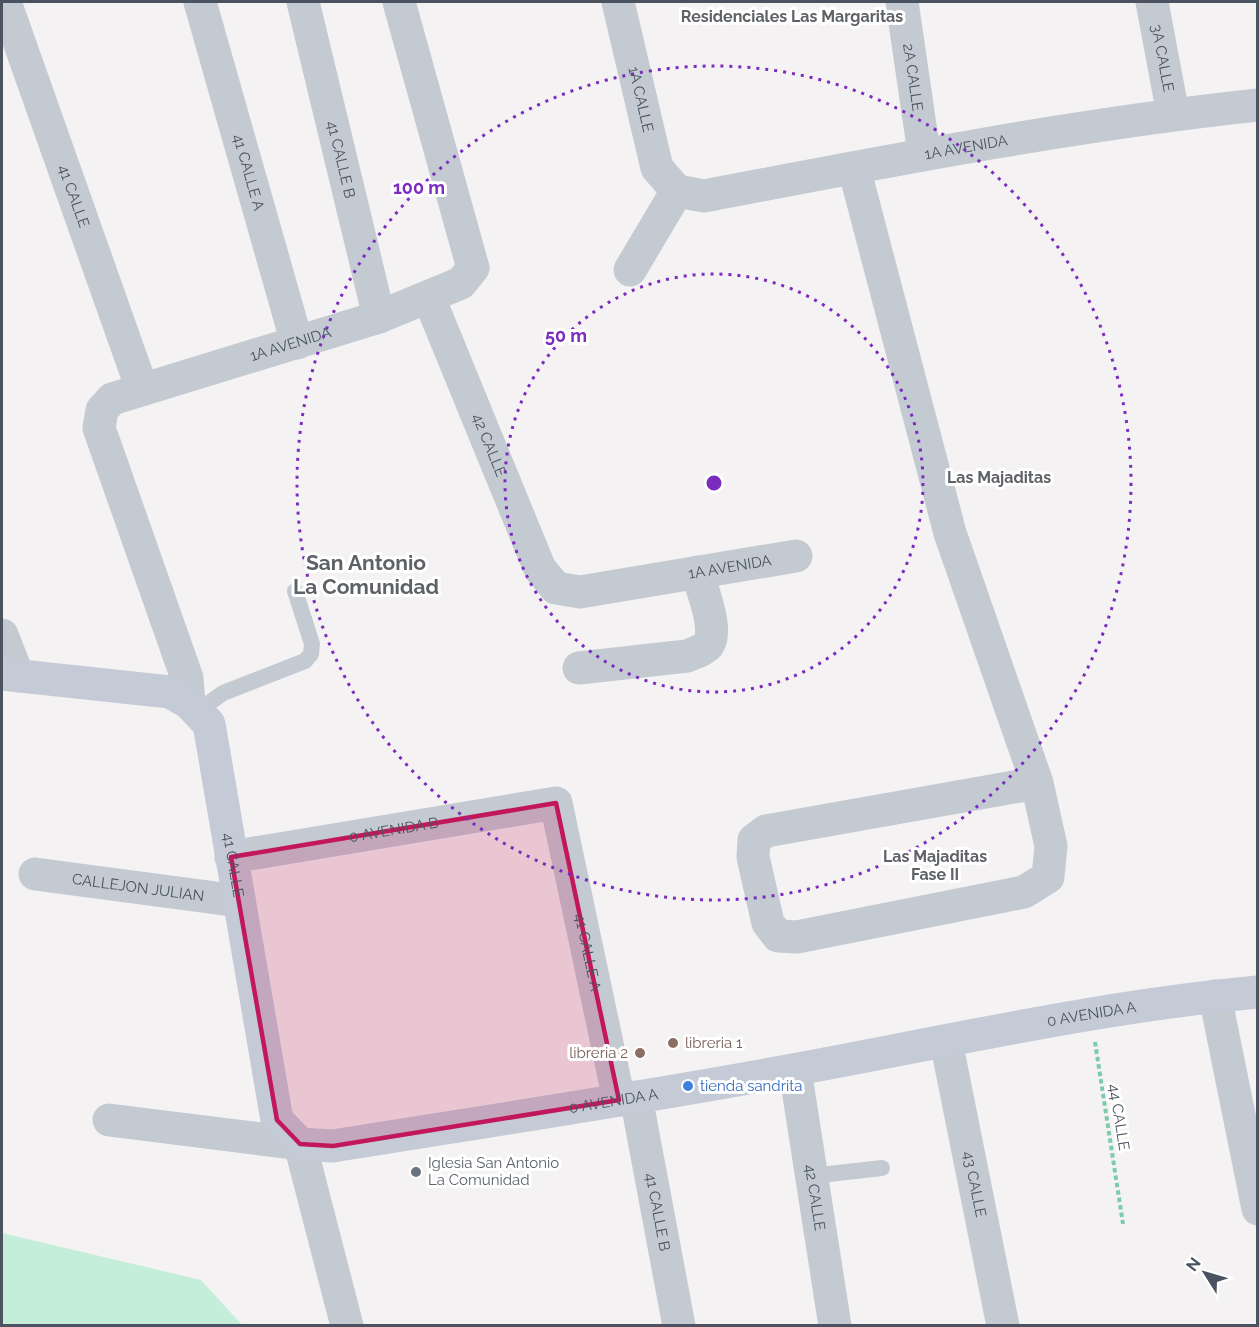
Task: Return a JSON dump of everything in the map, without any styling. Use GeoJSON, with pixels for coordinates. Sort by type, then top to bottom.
{"type":"FeatureCollection","features":[{"type":"Feature","properties":{"kind":"street","name":"41 CALLE"},"geometry":{"type":"LineString","coordinates":[[5,2],[142,389]]}},
{"type":"Feature","properties":{"kind":"street","name":"41 CALLE A"},"geometry":{"type":"LineString","coordinates":[[200,2],[297,343]]}},
{"type":"Feature","properties":{"kind":"street","name":"41 CALLE B"},"geometry":{"type":"LineString","coordinates":[[303,2],[379,317]]}},
{"type":"Feature","properties":{"kind":"street","name":"1A AVENIDA"},"geometry":{"type":"LineString","coordinates":[[102,410],[112,399],[379,317],[429,298],[461,283],[473,268],[399,2]]}},
{"type":"Feature","properties":{"kind":"street","name":"1A CALLE"},"geometry":{"type":"LineString","coordinates":[[618,2],[657,168],[677,191]]}},
{"type":"Feature","properties":{"kind":"street","name":"2A CALLE"},"geometry":{"type":"LineString","coordinates":[[902,2],[924,153]]}},
{"type":"Feature","properties":{"kind":"street","name":"3A CALLE"},"geometry":{"type":"LineString","coordinates":[[1152,2],[1173,114]]}},
{"type":"Feature","properties":{"kind":"street","name":"1A AVENIDA"},"geometry":{"type":"LineString","coordinates":[[677,191],[704,196],[924,153],[1173,114],[1257,105]]}},
{"type":"Feature","properties":{"kind":"street"},"geometry":{"type":"LineString","coordinates":[[854,168],[950,534],[1037,783],[1051,846],[1048,877],[1024,892],[796,937],[778,936],[768,923],[753,857],[754,840],[766,831],[1037,783]]}},
{"type":"Feature","properties":{"kind":"street"},"geometry":{"type":"LineString","coordinates":[[630,270],[677,191]]}},
{"type":"Feature","properties":{"kind":"street","name":"42 CALLE"},"geometry":{"type":"LineString","coordinates":[[429,298],[540,569],[556,588]]}},
{"type":"Feature","properties":{"kind":"street","name":"41 CALLE"},"geometry":{"type":"LineString","coordinates":[[102,410],[99,428],[187,678],[194,707],[209,724],[277,1120],[300,1144],[347,1326]]}},
{"type":"Feature","properties":{"kind":"street","name":"1A AVENIDA"},"geometry":{"type":"LineString","coordinates":[[556,588],[580,592],[796,556]]}},
{"type":"Feature","properties":{"kind":"street"},"geometry":{"type":"LineString","coordinates":[[579,668],[687,656],[708,645],[713,629],[697,572]]}},
{"type":"Feature","properties":{"kind":"street"},"geometry":{"type":"LineString","coordinates":[[2,635],[10,675],[170,692],[194,707]]}},
{"type":"Feature","properties":{"kind":"street","name":"41 CALLE A"},"geometry":{"type":"LineString","coordinates":[[556,803],[627,1098]]}},
{"type":"Feature","properties":{"kind":"street","name":"0 AVENIDA B"},"geometry":{"type":"LineString","coordinates":[[231,856],[556,803]]}},
{"type":"Feature","properties":{"kind":"street","name":"CALLEJON JULIAN"},"geometry":{"type":"LineString","coordinates":[[35,874],[239,901]]}},
{"type":"Feature","properties":{"kind":"street","name":"0 AVENIDA A"},"geometry":{"type":"LineString","coordinates":[[109,1120],[300,1144],[333,1146],[795,1070],[1091,1015],[1215,996],[1257,992]]}},
{"type":"Feature","properties":{"kind":"street"},"geometry":{"type":"LineString","coordinates":[[1215,996],[1257,1209]]}},
{"type":"Feature","properties":{"kind":"street","name":"43 CALLE"},"geometry":{"type":"LineString","coordinates":[[946,1041],[1003,1326]]}},
{"type":"Feature","properties":{"kind":"street","name":"42 CALLE"},"geometry":{"type":"LineString","coordinates":[[795,1070],[835,1326]]}},
{"type":"Feature","properties":{"kind":"street","name":"41 CALLE B"},"geometry":{"type":"LineString","coordinates":[[627,1098],[678,1326]]}},
{"type":"Feature","properties":{"kind":"lane"},"geometry":{"type":"LineString","coordinates":[[194,707],[223,693],[305,662],[311,654],[312,644],[295,591]]}},
{"type":"Feature","properties":{"kind":"lane"},"geometry":{"type":"LineString","coordinates":[[811,1176],[882,1168]]}},
{"type":"Feature","properties":{"kind":"path","name":"44 CALLE"},"geometry":{"type":"LineString","coordinates":[[1091,1015],[1123,1224]]}},
{"type":"Feature","properties":{"kind":"highlighted area"},"geometry":{"type":"Polygon","coordinates":[[[556,803],[619,1100],[333,1146],[300,1144],[277,1120],[231,857],[556,803]]]}},
{"type":"Feature","properties":{"kind":"green space"},"geometry":{"type":"Polygon","coordinates":[[[2,1233],[201,1280],[242,1325],[2,1325],[2,1233]]]}},
{"type":"Feature","properties":{"kind":"place","name":"libreria 1"},"geometry":{"type":"Point","coordinates":[673,1043]}},
{"type":"Feature","properties":{"kind":"place","name":"libreria 2"},"geometry":{"type":"Point","coordinates":[640,1053]}},
{"type":"Feature","properties":{"kind":"place","name":"tienda sandrita"},"geometry":{"type":"Point","coordinates":[688,1086]}},
{"type":"Feature","properties":{"kind":"place","name":"Iglesia San Antonio La Comunidad"},"geometry":{"type":"Point","coordinates":[416,1172]}},
{"type":"Feature","properties":{"kind":"district","name":"Residenciales Las Margaritas"},"geometry":{"type":"Point","coordinates":[792,16]}},
{"type":"Feature","properties":{"kind":"district","name":"Las Majaditas"},"geometry":{"type":"Point","coordinates":[999,477]}},
{"type":"Feature","properties":{"kind":"district","name":"San Antonio La Comunidad"},"geometry":{"type":"Point","coordinates":[366,575]}},
{"type":"Feature","properties":{"kind":"district","name":"Las Majaditas Fase II"},"geometry":{"type":"Point","coordinates":[935,865]}}]}
